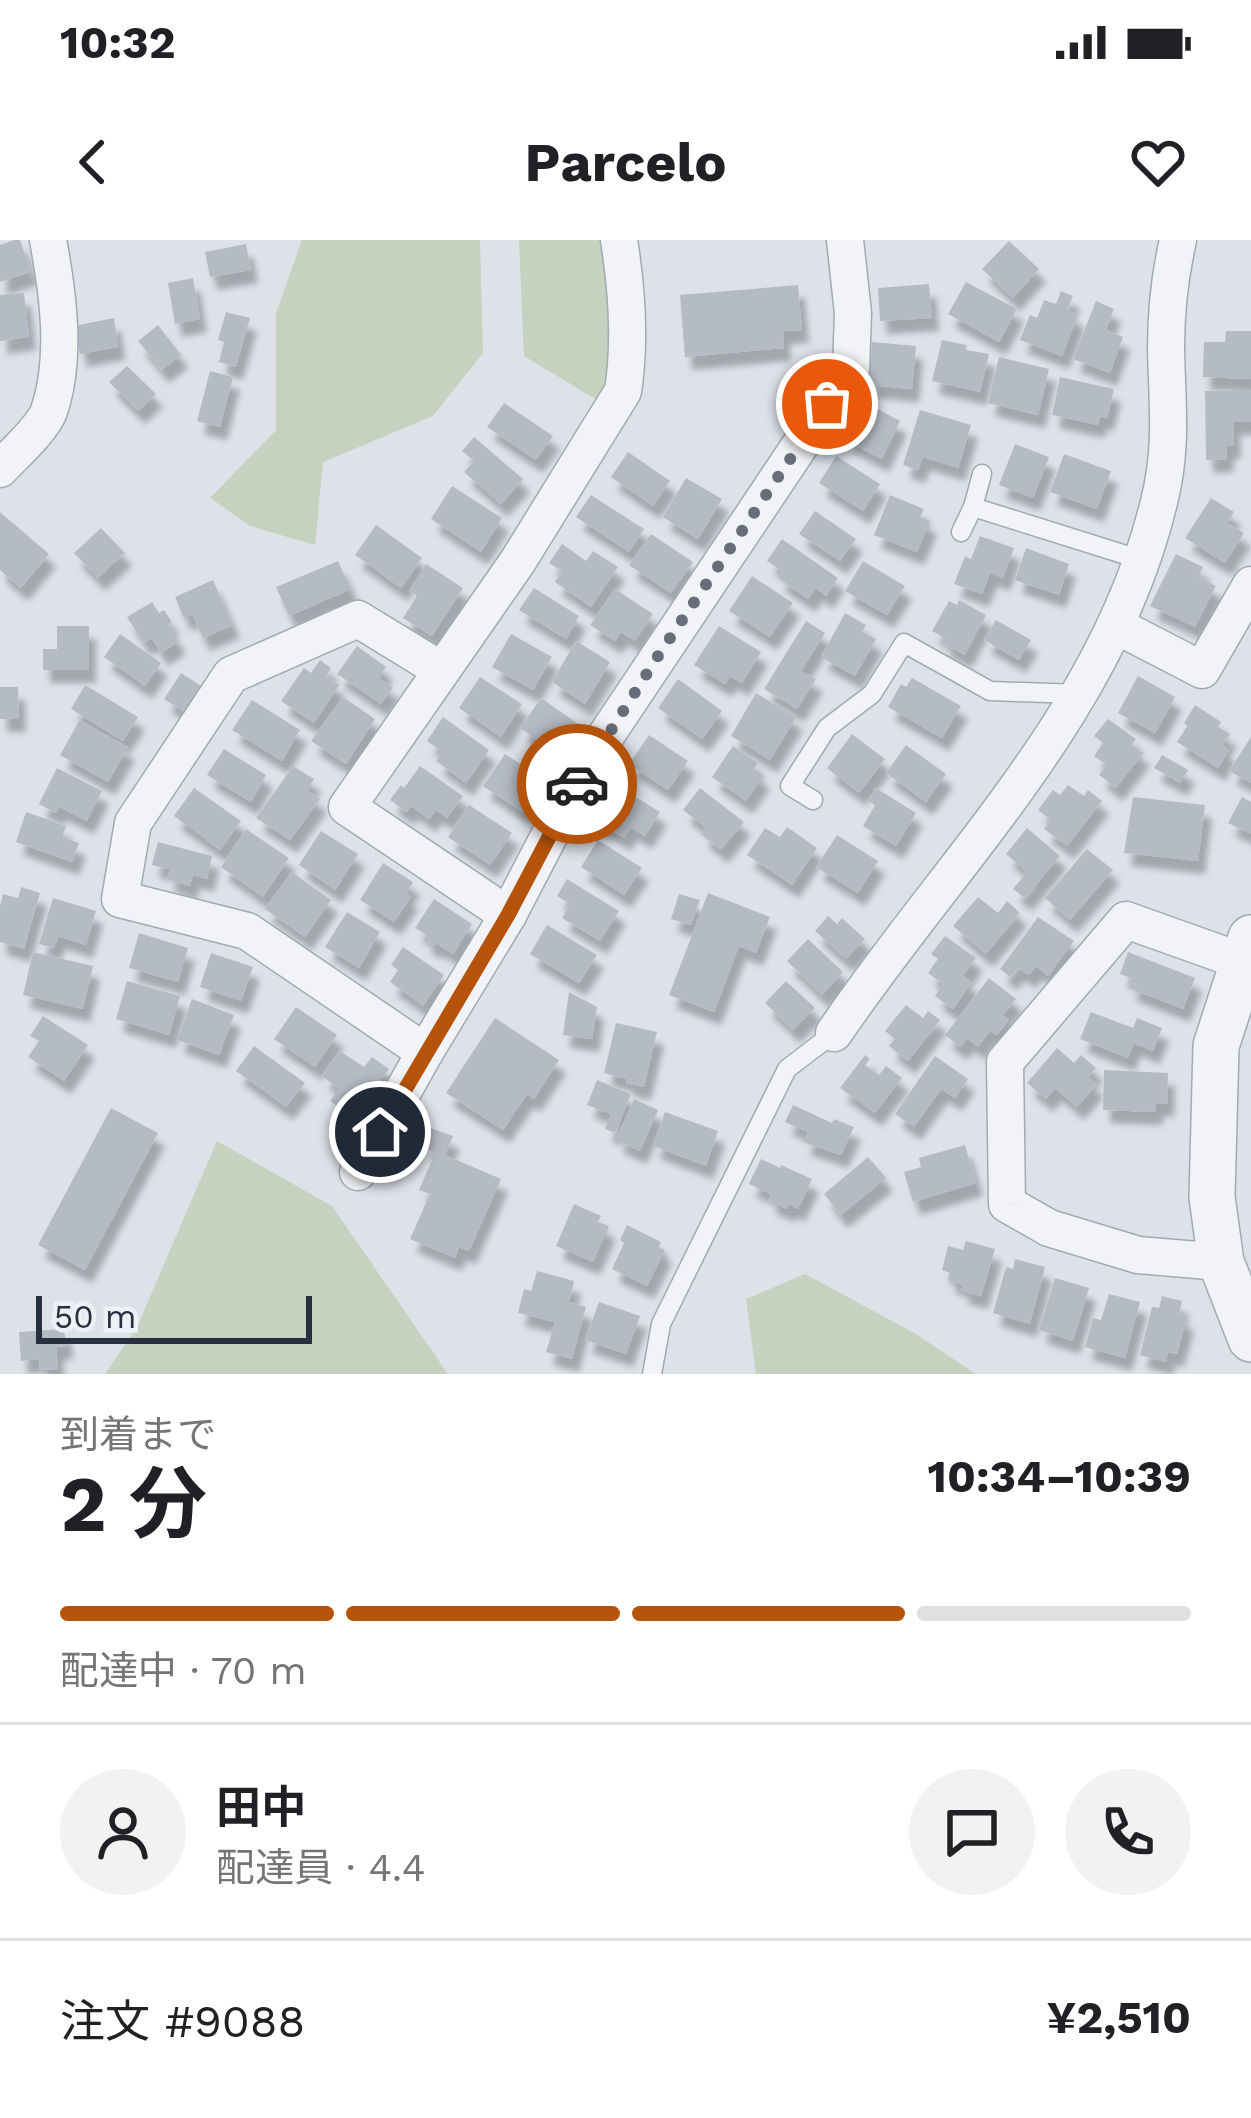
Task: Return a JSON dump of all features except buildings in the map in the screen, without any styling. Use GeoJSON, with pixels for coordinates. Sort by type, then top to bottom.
{"type":"FeatureCollection","features":[{"type":"Feature","properties":{"kind":"street"},"geometry":{"type":"LineString","coordinates":[[0,469],[48,415],[58,362],[57,286],[48,240]]}},
{"type":"Feature","properties":{"kind":"street"},"geometry":{"type":"LineString","coordinates":[[508,915],[347,807],[518,561],[623,391],[628,359],[626,282],[619,240]]}},
{"type":"Feature","properties":{"kind":"street"},"geometry":{"type":"LineString","coordinates":[[358,1172],[508,915],[585,767],[851,369],[853,314],[844,240]]}},
{"type":"Feature","properties":{"kind":"street"},"geometry":{"type":"LineString","coordinates":[[834,1033],[977,843],[1079,694],[1118,626],[1160,501],[1170,444],[1166,344],[1178,240]]}},
{"type":"Feature","properties":{"kind":"street"},"geometry":{"type":"LineString","coordinates":[[1118,626],[1202,670],[1251,585]]}},
{"type":"Feature","properties":{"kind":"street"},"geometry":{"type":"LineString","coordinates":[[425,1052],[248,932],[120,899],[134,823],[232,675],[358,619],[441,670]]}},
{"type":"Feature","properties":{"kind":"street"},"geometry":{"type":"LineString","coordinates":[[1222,1262],[1138,1255],[1049,1228],[1007,1204],[1005,1062],[1126,920],[1246,949],[1216,1046],[1213,1197],[1222,1262],[1251,1339]]}},
{"type":"Feature","properties":{"kind":"lane"},"geometry":{"type":"LineString","coordinates":[[961,532],[982,474]]}},
{"type":"Feature","properties":{"kind":"lane"},"geometry":{"type":"LineString","coordinates":[[973,507],[1142,560]]}},
{"type":"Feature","properties":{"kind":"lane"},"geometry":{"type":"LineString","coordinates":[[813,800],[790,786],[827,728],[872,694],[904,643],[990,691],[1079,694]]}},
{"type":"Feature","properties":{"kind":"lane"},"geometry":{"type":"LineString","coordinates":[[652,1374],[661,1324],[787,1069],[834,1033]]}},
{"type":"Feature","properties":{"kind":"green space"},"geometry":{"type":"Polygon","coordinates":[[[302,240],[480,240],[483,353],[433,416],[323,462],[315,545],[250,526],[210,498],[276,430],[276,313],[302,240]]]}},
{"type":"Feature","properties":{"kind":"green space"},"geometry":{"type":"Polygon","coordinates":[[[519,240],[604,240],[612,343],[597,400],[524,356],[519,240]]]}},
{"type":"Feature","properties":{"kind":"green space"},"geometry":{"type":"Polygon","coordinates":[[[217,1141],[332,1206],[448,1374],[105,1374],[137,1327],[217,1141]]]}},
{"type":"Feature","properties":{"kind":"green space"},"geometry":{"type":"Polygon","coordinates":[[[805,1274],[916,1334],[976,1374],[756,1374],[746,1299],[805,1274]]]}},
{"type":"Feature","properties":{"kind":"way so far"},"geometry":{"type":"LineString","coordinates":[[577,784],[827,404]]}},
{"type":"Feature","properties":{"kind":"route"},"geometry":{"type":"LineString","coordinates":[[380,1132],[508,915],[577,784]]}}]}
